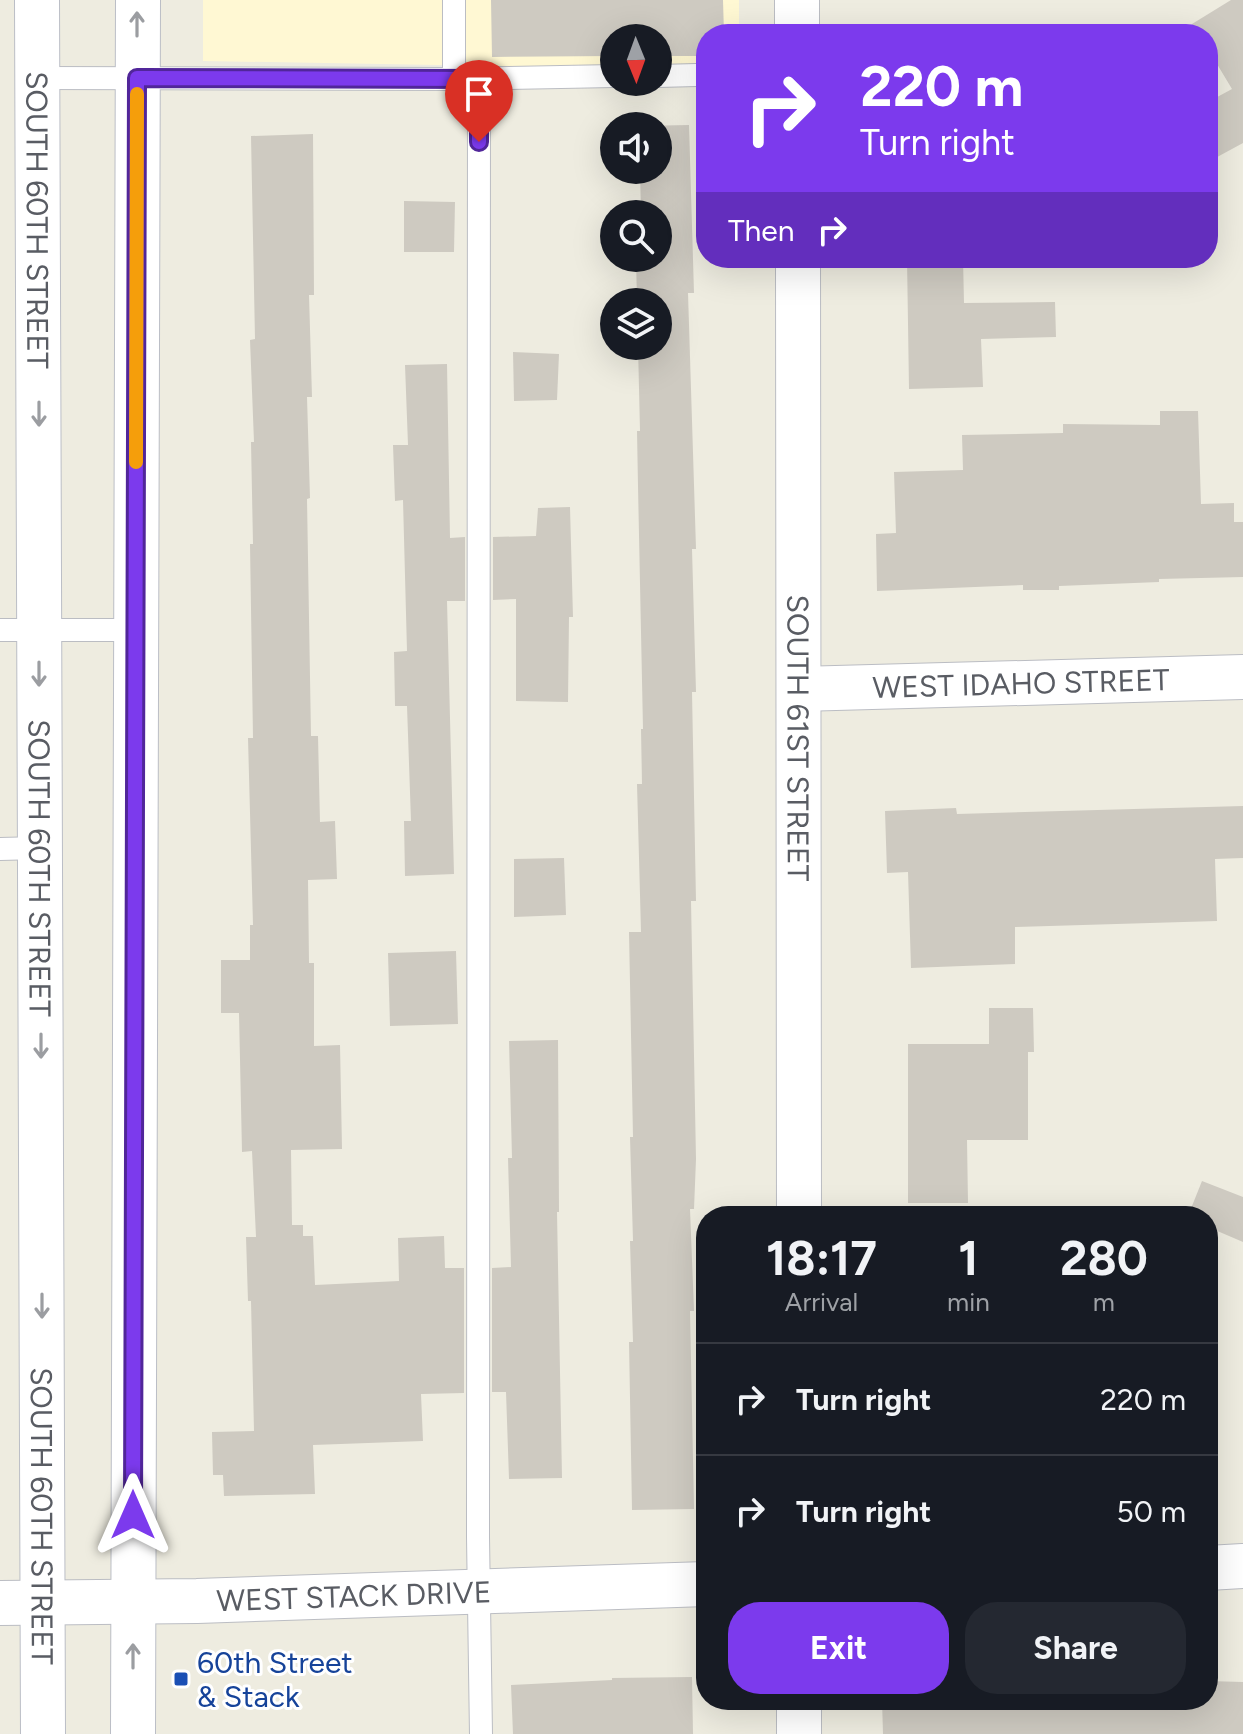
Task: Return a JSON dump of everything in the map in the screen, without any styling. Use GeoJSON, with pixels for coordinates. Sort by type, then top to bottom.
{"type":"FeatureCollection","features":[{"type":"Feature","properties":{"kind":"main road","name":"SOUTH 60TH STREET"},"geometry":{"type":"LineString","coordinates":[[37,0],[38,78],[20,630],[21,1603],[43,1734]]}},
{"type":"Feature","properties":{"kind":"main road"},"geometry":{"type":"LineString","coordinates":[[133,1734],[138,0]]}},
{"type":"Feature","properties":{"kind":"main road"},"geometry":{"type":"LineString","coordinates":[[797,0],[797,24]]}},
{"type":"Feature","properties":{"kind":"main road","name":"SOUTH 61ST STREET"},"geometry":{"type":"LineString","coordinates":[[798,268],[799,1206]]}},
{"type":"Feature","properties":{"kind":"main road","name":"WEST IDAHO STREET"},"geometry":{"type":"LineString","coordinates":[[799,689],[1243,677]]}},
{"type":"Feature","properties":{"kind":"main road"},"geometry":{"type":"LineString","coordinates":[[1218,1567],[1243,1566]]}},
{"type":"Feature","properties":{"kind":"main road","name":"WEST STACK DRIVE"},"geometry":{"type":"LineString","coordinates":[[21,1603],[696,1584]]}},
{"type":"Feature","properties":{"kind":"main road"},"geometry":{"type":"LineString","coordinates":[[799,1710],[799,1734]]}},
{"type":"Feature","properties":{"kind":"lane"},"geometry":{"type":"LineString","coordinates":[[454,0],[454,79]]}},
{"type":"Feature","properties":{"kind":"lane"},"geometry":{"type":"LineString","coordinates":[[672,76],[696,75]]}},
{"type":"Feature","properties":{"kind":"lane"},"geometry":{"type":"LineString","coordinates":[[38,78],[600,76]]}},
{"type":"Feature","properties":{"kind":"lane"},"geometry":{"type":"LineString","coordinates":[[479,79],[481,1734]]}},
{"type":"Feature","properties":{"kind":"lane"},"geometry":{"type":"LineString","coordinates":[[20,630],[136,630]]}},
{"type":"Feature","properties":{"kind":"shaded area"},"geometry":{"type":"Polygon","coordinates":[[[203,0],[739,0],[739,24],[696,24],[696,69],[672,68],[672,24],[600,24],[600,68],[203,61],[203,0]]]}},
{"type":"Feature","properties":{"kind":"building"},"geometry":{"type":"Polygon","coordinates":[[[491,0],[723,0],[724,24],[696,24],[696,56],[672,56],[672,24],[600,24],[600,56],[492,57],[491,0]]]}},
{"type":"Feature","properties":{"kind":"building"},"geometry":{"type":"Polygon","coordinates":[[[1231,0],[1243,0],[1243,143],[1218,157],[1218,97],[1232,89],[1218,66],[1218,24],[1192,24],[1231,0]]]}},
{"type":"Feature","properties":{"kind":"building"},"geometry":{"type":"Polygon","coordinates":[[[672,125],[689,125],[694,293],[688,293],[696,549],[692,549],[696,692],[692,692],[696,901],[691,901],[696,1159],[694,1209],[690,1209],[694,1311],[690,1311],[694,1509],[632,1510],[629,1342],[633,1342],[630,1137],[633,1137],[629,932],[641,932],[637,784],[642,784],[643,729],[638,360],[672,360],[672,288],[637,288],[636,272],[672,272],[672,200],[641,200],[640,184],[672,184],[672,125]]]}},
{"type":"Feature","properties":{"kind":"building"},"geometry":{"type":"Polygon","coordinates":[[[313,134],[314,295],[309,295],[312,397],[307,397],[311,736],[318,736],[320,822],[335,821],[337,879],[308,880],[309,963],[314,963],[314,1046],[340,1045],[342,1149],[291,1150],[292,1225],[303,1225],[303,1236],[313,1236],[315,1285],[399,1281],[398,1238],[444,1236],[445,1268],[464,1268],[464,1393],[421,1394],[423,1441],[313,1445],[315,1494],[224,1496],[223,1475],[213,1475],[212,1432],[254,1431],[246,1237],[256,1237],[252,1151],[242,1152],[239,1013],[221,1013],[221,960],[250,960],[250,925],[253,925],[248,738],[253,738],[250,544],[253,544],[251,442],[254,442],[250,340],[255,339],[251,136],[313,134]]]}},
{"type":"Feature","properties":{"kind":"building"},"geometry":{"type":"Polygon","coordinates":[[[404,201],[455,202],[454,252],[404,252],[404,201]]]}},
{"type":"Feature","properties":{"kind":"building"},"geometry":{"type":"Polygon","coordinates":[[[907,268],[963,268],[964,303],[1055,302],[1056,337],[981,339],[983,387],[909,389],[907,268]]]}},
{"type":"Feature","properties":{"kind":"building"},"geometry":{"type":"Polygon","coordinates":[[[513,352],[559,354],[557,400],[514,401],[513,352]]]}},
{"type":"Feature","properties":{"kind":"building"},"geometry":{"type":"Polygon","coordinates":[[[447,364],[450,538],[465,537],[465,601],[447,601],[454,874],[405,876],[404,821],[411,821],[407,706],[395,706],[394,652],[407,651],[403,500],[395,501],[393,445],[408,445],[405,365],[447,364]]]}},
{"type":"Feature","properties":{"kind":"building"},"geometry":{"type":"Polygon","coordinates":[[[1160,411],[1198,411],[1201,504],[1234,503],[1234,522],[1243,522],[1243,577],[1059,586],[1059,590],[1023,590],[1023,585],[877,591],[876,534],[896,533],[894,472],[963,470],[962,435],[1063,433],[1063,424],[1160,425],[1160,411]]]}},
{"type":"Feature","properties":{"kind":"building"},"geometry":{"type":"Polygon","coordinates":[[[570,507],[573,617],[569,617],[568,702],[516,701],[516,599],[493,600],[493,537],[536,536],[538,508],[570,507]]]}},
{"type":"Feature","properties":{"kind":"building"},"geometry":{"type":"Polygon","coordinates":[[[1243,806],[1243,858],[1215,859],[1217,921],[1015,927],[1015,964],[911,968],[908,872],[887,873],[885,811],[956,808],[957,814],[1243,806]]]}},
{"type":"Feature","properties":{"kind":"building"},"geometry":{"type":"Polygon","coordinates":[[[564,858],[566,915],[514,917],[514,859],[564,858]]]}},
{"type":"Feature","properties":{"kind":"building"},"geometry":{"type":"Polygon","coordinates":[[[456,951],[458,1024],[390,1026],[388,953],[456,951]]]}},
{"type":"Feature","properties":{"kind":"building"},"geometry":{"type":"Polygon","coordinates":[[[989,1008],[1033,1008],[1034,1052],[1028,1052],[1028,1140],[967,1140],[968,1203],[908,1203],[908,1044],[989,1044],[989,1008]]]}},
{"type":"Feature","properties":{"kind":"building"},"geometry":{"type":"Polygon","coordinates":[[[558,1040],[557,1212],[562,1478],[509,1479],[506,1392],[492,1392],[492,1268],[511,1267],[509,1041],[558,1040]]]}},
{"type":"Feature","properties":{"kind":"building"},"geometry":{"type":"Polygon","coordinates":[[[1202,1181],[1243,1197],[1243,1242],[1218,1231],[1218,1206],[1192,1206],[1202,1181]]]}},
{"type":"Feature","properties":{"kind":"building"},"geometry":{"type":"Polygon","coordinates":[[[692,1677],[693,1734],[513,1734],[511,1685],[612,1678],[692,1677]]]}},
{"type":"Feature","properties":{"kind":"building"},"geometry":{"type":"Polygon","coordinates":[[[1218,1681],[1243,1682],[1243,1734],[883,1734],[882,1710],[1218,1710],[1218,1681]]]}},
{"type":"Feature","properties":{"kind":"slow traffic"},"geometry":{"type":"LineString","coordinates":[[136,462],[137,94]]}},
{"type":"Feature","properties":{"kind":"place","name":"60th Street & Stack"},"geometry":{"type":"Point","coordinates":[181,1679]}},
{"type":"Feature","properties":{"kind":"route"},"geometry":{"type":"LineString","coordinates":[[133,1515],[137,78],[479,79],[479,142]]}}]}
